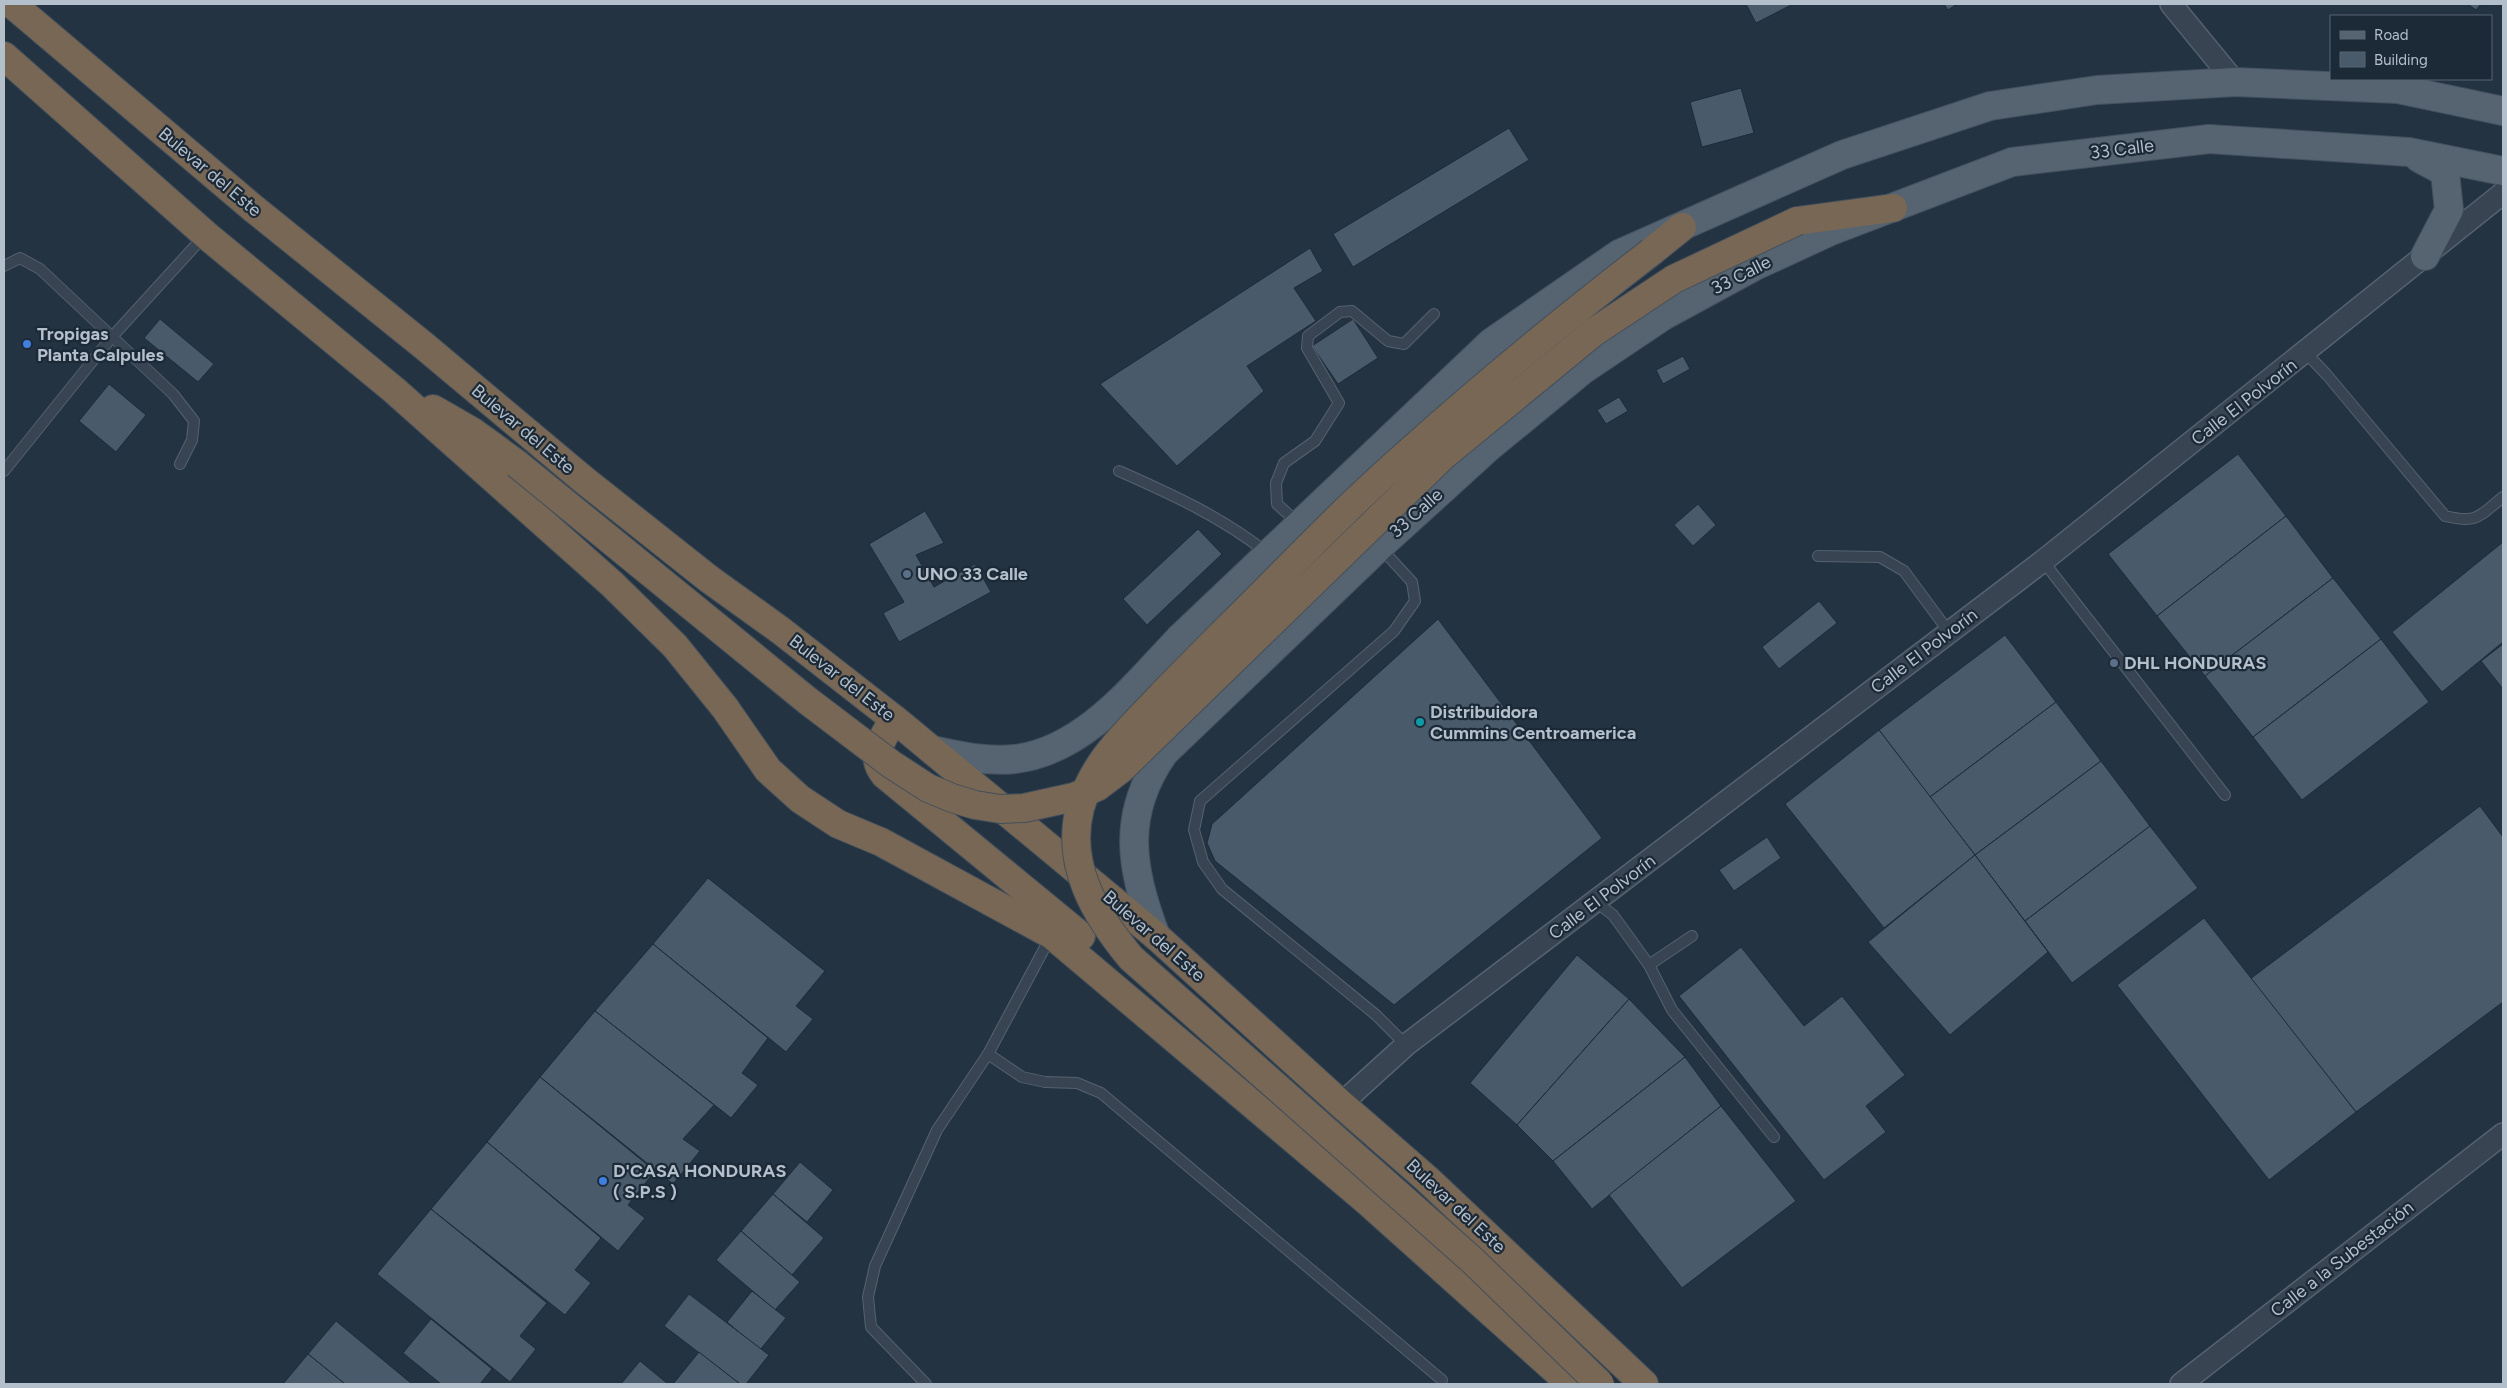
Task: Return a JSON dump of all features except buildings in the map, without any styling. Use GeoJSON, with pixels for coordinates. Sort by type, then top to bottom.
{"type":"FeatureCollection","features":[{"type":"Feature","properties":{"kind":"highway","name":"Bulevar del Este"},"geometry":{"type":"LineString","coordinates":[[12,4],[254,209],[423,345],[584,480],[709,579],[780,630],[894,719],[1156,936],[1341,1104],[1427,1179],[1644,1384]]}},
{"type":"Feature","properties":{"kind":"highway"},"geometry":{"type":"LineString","coordinates":[[4,56],[206,235],[394,390],[612,584],[675,646],[725,708],[768,770],[800,799],[838,824],[881,842],[1052,934],[1367,1201],[1571,1384]]}},
{"type":"Feature","properties":{"kind":"highway"},"geometry":{"type":"LineString","coordinates":[[394,390],[458,423],[516,464],[808,701],[913,779],[952,798],[975,805],[1000,809],[1049,804],[1074,797],[1098,787],[1121,769],[1443,456],[1594,332],[1674,279],[1797,222],[1893,208]]}},
{"type":"Feature","properties":{"kind":"highway"},"geometry":{"type":"LineString","coordinates":[[1600,1384],[1472,1260],[1131,958],[1115,939],[1089,895],[1080,870],[1076,832],[1080,809],[1089,783],[1112,747],[1200,655],[1406,454],[1543,336],[1682,227]]}},
{"type":"Feature","properties":{"kind":"highway"},"geometry":{"type":"LineString","coordinates":[[894,719],[876,753],[879,767],[885,775],[1095,948],[1133,1004]]}},
{"type":"Feature","properties":{"kind":"main road"},"geometry":{"type":"LineString","coordinates":[[932,750],[995,760],[1016,759],[1035,755],[1074,736],[1132,688],[1179,639],[1492,342],[1619,254],[1842,156],[1990,106],[2097,90],[2235,82],[2398,89],[2503,111]]}},
{"type":"Feature","properties":{"kind":"main road","name":"33 Calle"},"geometry":{"type":"LineString","coordinates":[[1156,936],[1140,891],[1134,842],[1136,811],[1144,784],[1164,752],[1379,547],[1489,447],[1584,369],[1663,316],[1755,266],[1831,232],[2012,162],[2209,139],[2409,152],[2503,171]]}},
{"type":"Feature","properties":{"kind":"main road"},"geometry":{"type":"LineString","coordinates":[[2409,152],[2445,172],[2448,210],[2425,256]]}},
{"type":"Feature","properties":{"kind":"main road"},"geometry":{"type":"LineString","coordinates":[[1132,688],[1180,736]]}},
{"type":"Feature","properties":{"kind":"street"},"geometry":{"type":"LineString","coordinates":[[2171,4],[2235,82]]}},
{"type":"Feature","properties":{"kind":"street","name":"Calle El Polvorín"},"geometry":{"type":"LineString","coordinates":[[1341,1104],[1406,1045],[2043,561],[2306,353],[2503,193]]}},
{"type":"Feature","properties":{"kind":"street","name":"Calle a la Subestación"},"geometry":{"type":"LineString","coordinates":[[2180,1384],[2503,1134]]}},
{"type":"Feature","properties":{"kind":"lane"},"geometry":{"type":"LineString","coordinates":[[4,471],[111,338],[206,235]]}},
{"type":"Feature","properties":{"kind":"lane"},"geometry":{"type":"LineString","coordinates":[[4,266],[20,258],[40,269],[111,338],[173,394],[194,421],[192,440],[180,464]]}},
{"type":"Feature","properties":{"kind":"lane"},"geometry":{"type":"LineString","coordinates":[[1299,524],[1277,504],[1276,484],[1284,463],[1315,441],[1339,403],[1307,348],[1308,336],[1340,312],[1352,311],[1388,341],[1404,344],[1434,314]]}},
{"type":"Feature","properties":{"kind":"lane"},"geometry":{"type":"LineString","coordinates":[[2306,353],[2327,375],[2445,516],[2465,521],[2477,518],[2503,497]]}},
{"type":"Feature","properties":{"kind":"lane"},"geometry":{"type":"LineString","coordinates":[[1119,471],[1197,506],[1246,537],[1268,554]]}},
{"type":"Feature","properties":{"kind":"lane"},"geometry":{"type":"LineString","coordinates":[[1379,547],[1412,582],[1415,601],[1394,631],[1200,801],[1194,830],[1203,862],[1222,890],[1376,1015],[1406,1045]]}},
{"type":"Feature","properties":{"kind":"lane"},"geometry":{"type":"LineString","coordinates":[[1818,556],[1880,557],[1888,561],[1904,571],[1949,632]]}},
{"type":"Feature","properties":{"kind":"lane"},"geometry":{"type":"LineString","coordinates":[[2043,561],[2225,796]]}},
{"type":"Feature","properties":{"kind":"lane"},"geometry":{"type":"LineString","coordinates":[[1596,902],[1613,915],[1648,965],[1672,1010],[1774,1138]]}},
{"type":"Feature","properties":{"kind":"lane"},"geometry":{"type":"LineString","coordinates":[[926,1384],[871,1328],[868,1297],[875,1266],[937,1130],[988,1054],[1052,934]]}},
{"type":"Feature","properties":{"kind":"lane"},"geometry":{"type":"LineString","coordinates":[[1648,965],[1692,936]]}},
{"type":"Feature","properties":{"kind":"lane"},"geometry":{"type":"LineString","coordinates":[[988,1054],[1022,1077],[1045,1082],[1077,1083],[1101,1094],[1442,1380]]}},
{"type":"Feature","properties":{"kind":"place","name":"Tropigas Planta Calpules"},"geometry":{"type":"Point","coordinates":[27,344]}},
{"type":"Feature","properties":{"kind":"place","name":"UNO 33 Calle"},"geometry":{"type":"Point","coordinates":[907,574]}},
{"type":"Feature","properties":{"kind":"place","name":"DHL HONDURAS"},"geometry":{"type":"Point","coordinates":[2114,663]}},
{"type":"Feature","properties":{"kind":"place","name":"Distribuidora Cummins Centroamerica"},"geometry":{"type":"Point","coordinates":[1420,722]}},
{"type":"Feature","properties":{"kind":"place","name":"D'CASA HONDURAS ( S.P.S )"},"geometry":{"type":"Point","coordinates":[603,1181]}}]}
